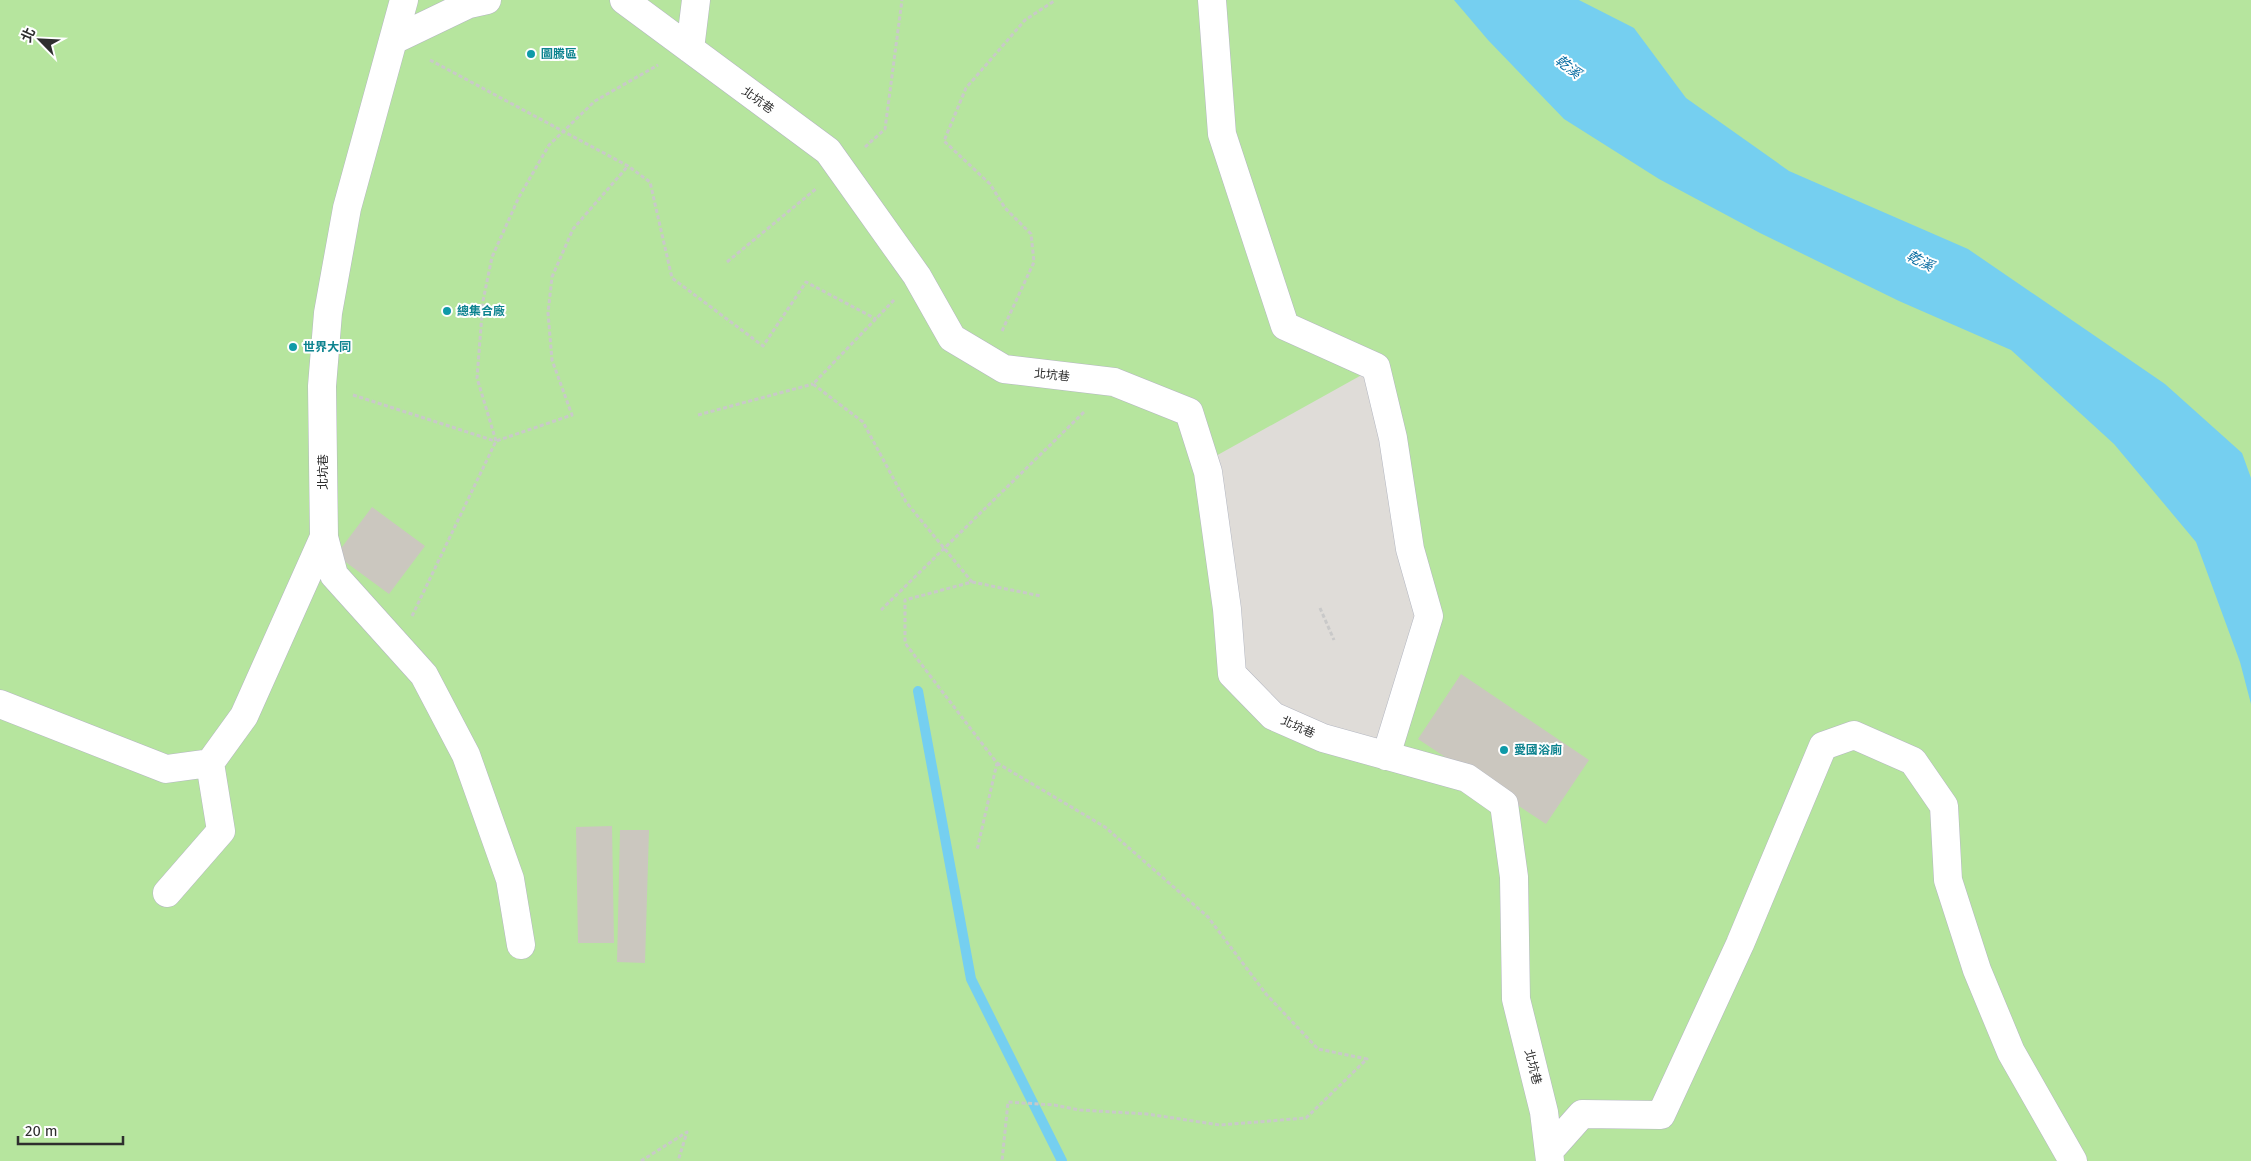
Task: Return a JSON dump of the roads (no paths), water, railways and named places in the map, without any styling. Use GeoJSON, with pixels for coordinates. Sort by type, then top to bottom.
{"type":"FeatureCollection","features":[{"type":"Feature","properties":{"kind":"street","name":"北坑巷"},"geometry":{"type":"LineString","coordinates":[[210,763],[244,716],[324,537],[322,386],[328,313],[347,208],[404,0]]}},
{"type":"Feature","properties":{"kind":"street"},"geometry":{"type":"LineString","coordinates":[[394,40],[469,4],[487,0]]}},
{"type":"Feature","properties":{"kind":"street","name":"北坑巷"},"geometry":{"type":"LineString","coordinates":[[624,0],[828,151],[917,276],[952,338],[1004,369],[1114,382],[1189,412],[1208,472],[1227,609],[1232,674],[1273,716],[1323,738],[1467,778],[1504,804],[1514,877],[1516,999],[1544,1112],[1550,1156]]}},
{"type":"Feature","properties":{"kind":"street"},"geometry":{"type":"LineString","coordinates":[[690,49],[696,0]]}},
{"type":"Feature","properties":{"kind":"street"},"geometry":{"type":"LineString","coordinates":[[1212,0],[1222,134],[1285,326],[1376,367],[1393,438],[1410,550],[1429,616],[1386,756]]}},
{"type":"Feature","properties":{"kind":"street"},"geometry":{"type":"LineString","coordinates":[[324,537],[334,575],[424,675],[466,755],[510,879],[521,945]]}},
{"type":"Feature","properties":{"kind":"street"},"geometry":{"type":"LineString","coordinates":[[0,704],[166,769],[210,763],[221,831],[167,893]]}},
{"type":"Feature","properties":{"kind":"street"},"geometry":{"type":"LineString","coordinates":[[1550,1156],[1582,1114],[1661,1115],[1740,944],[1823,746],[1854,735],[1912,761],[1944,806],[1948,880],[1977,970],[2011,1052],[2073,1161]]}},
{"type":"Feature","properties":{"kind":"water","name":"乾溪"},"geometry":{"type":"Polygon","coordinates":[[[1454,0],[1579,0],[1634,28],[1686,98],[1789,171],[1968,249],[2165,384],[2242,453],[2251,478],[2251,704],[2240,662],[2196,542],[2114,444],[2011,350],[1899,301],[1760,233],[1659,179],[1564,119],[1488,40],[1454,0]]]}},
{"type":"Feature","properties":{"kind":"waterway"},"geometry":{"type":"LineString","coordinates":[[918,691],[971,979],[1062,1161]]}},
{"type":"Feature","properties":{"kind":"place","name":"圖騰區"},"geometry":{"type":"Point","coordinates":[531,54]}},
{"type":"Feature","properties":{"kind":"place","name":"總集合廠"},"geometry":{"type":"Point","coordinates":[447,311]}},
{"type":"Feature","properties":{"kind":"place","name":"世界大同"},"geometry":{"type":"Point","coordinates":[293,347]}},
{"type":"Feature","properties":{"kind":"place","name":"愛國浴廁"},"geometry":{"type":"Point","coordinates":[1504,750]}}]}
